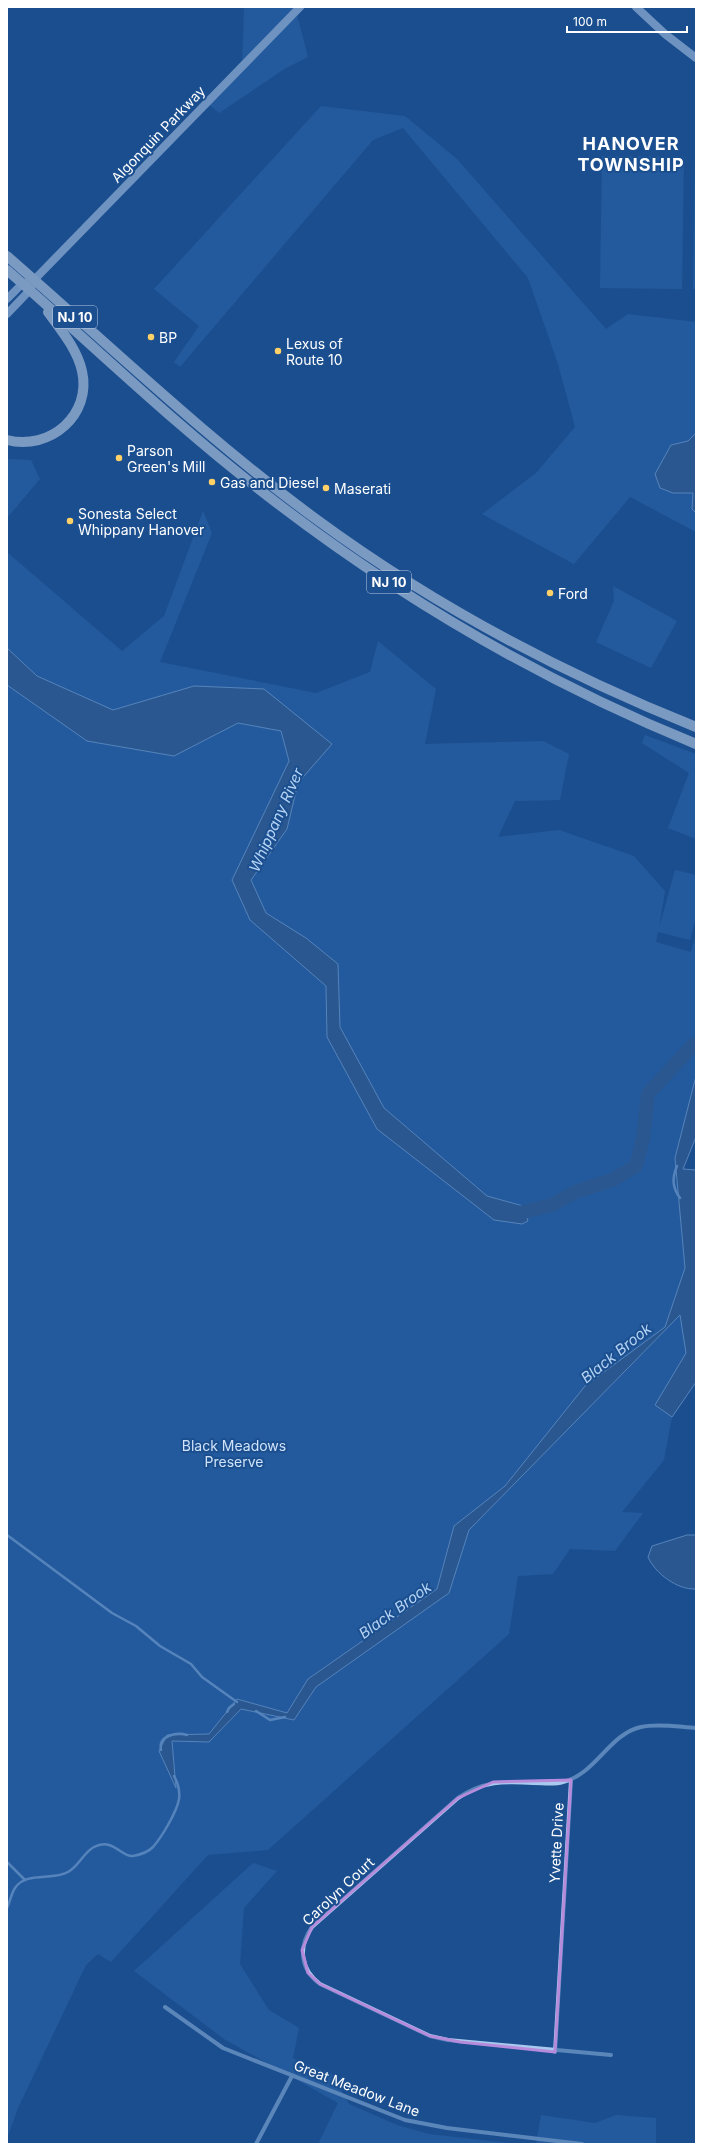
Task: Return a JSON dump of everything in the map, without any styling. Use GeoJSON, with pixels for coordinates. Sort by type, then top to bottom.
{"type":"FeatureCollection","features":[{"type":"Feature","properties":{"kind":"main road","name":"NJ 10"},"geometry":{"type":"LineString","coordinates":[[7,256],[232,454],[317,520],[391,571],[470,619],[549,662],[696,728]]}},
{"type":"Feature","properties":{"kind":"main road","name":"NJ 10"},"geometry":{"type":"LineString","coordinates":[[7,270],[213,452],[268,497],[357,561],[482,640],[528,666],[609,706],[696,744]]}},
{"type":"Feature","properties":{"kind":"main road"},"geometry":{"type":"LineString","coordinates":[[7,440],[25,443],[36,441],[56,433],[76,414],[83,393],[82,372],[74,351],[29,290]]}},
{"type":"Feature","properties":{"kind":"street","name":"Algonquin Parkway"},"geometry":{"type":"LineString","coordinates":[[7,314],[29,290],[34,280],[300,7]]}},
{"type":"Feature","properties":{"kind":"street"},"geometry":{"type":"LineString","coordinates":[[636,7],[665,34],[696,58]]}},
{"type":"Feature","properties":{"kind":"street","name":"Algonquin Parkway"},"geometry":{"type":"LineString","coordinates":[[7,299],[29,290]]}},
{"type":"Feature","properties":{"kind":"street"},"geometry":{"type":"LineString","coordinates":[[571,1780],[583,1773],[620,1738],[633,1729],[651,1726],[696,1728]]}},
{"type":"Feature","properties":{"kind":"street","name":"Carolyn Court"},"geometry":{"type":"LineString","coordinates":[[571,1780],[553,1784],[505,1781],[493,1782],[468,1791],[458,1798],[312,1927],[307,1935],[302,1950],[304,1964],[308,1973],[320,1984],[430,2036],[460,2042],[555,2052],[611,2055]]}},
{"type":"Feature","properties":{"kind":"street","name":"Yvette Drive"},"geometry":{"type":"LineString","coordinates":[[555,2052],[571,1780]]}},
{"type":"Feature","properties":{"kind":"street","name":"Great Meadow Lane"},"geometry":{"type":"LineString","coordinates":[[165,2007],[223,2048],[405,2120],[425,2125],[582,2144]]}},
{"type":"Feature","properties":{"kind":"street"},"geometry":{"type":"LineString","coordinates":[[256,2144],[292,2076]]}},
{"type":"Feature","properties":{"kind":"highlighted area"},"geometry":{"type":"Polygon","coordinates":[[[571,1780],[555,2052],[460,2042],[430,2036],[320,1984],[308,1973],[302,1950],[312,1927],[458,1798],[493,1782],[571,1780]]]}},
{"type":"Feature","properties":{"kind":"green space"},"geometry":{"type":"Polygon","coordinates":[[[244,7],[295,7],[308,57],[286,68],[219,113],[207,103],[242,68],[244,7]]]}},
{"type":"Feature","properties":{"kind":"green space"},"geometry":{"type":"Polygon","coordinates":[[[321,106],[405,116],[457,159],[606,329],[628,314],[696,322],[696,532],[630,497],[574,564],[482,514],[536,473],[575,427],[558,364],[528,278],[403,128],[373,140],[180,367],[174,362],[199,326],[154,289],[321,106]]]}},
{"type":"Feature","properties":{"kind":"green space"},"geometry":{"type":"Polygon","coordinates":[[[602,156],[684,157],[682,289],[600,288],[602,156]]]}},
{"type":"Feature","properties":{"kind":"green space"},"geometry":{"type":"Polygon","coordinates":[[[695,157],[696,289],[693,289],[695,157]]]}},
{"type":"Feature","properties":{"kind":"green space"},"geometry":{"type":"Polygon","coordinates":[[[7,459],[31,460],[40,479],[7,518],[7,459]]]}},
{"type":"Feature","properties":{"kind":"green space","name":"Black Meadows Preserve"},"geometry":{"type":"Polygon","coordinates":[[[203,511],[212,533],[160,662],[316,693],[370,672],[378,641],[436,689],[425,744],[543,741],[569,754],[560,800],[515,801],[498,837],[559,830],[634,856],[665,891],[659,928],[675,870],[696,875],[696,917],[690,940],[658,932],[656,942],[691,952],[696,934],[696,1076],[675,1158],[685,1268],[665,1327],[585,1386],[505,1486],[454,1526],[437,1589],[308,1679],[287,1713],[238,1699],[209,1734],[167,1735],[176,1786],[172,1741],[209,1742],[241,1709],[294,1720],[316,1687],[449,1593],[469,1530],[681,1314],[686,1353],[655,1405],[672,1417],[664,1460],[622,1512],[643,1513],[615,1551],[570,1549],[553,1574],[518,1576],[509,1634],[268,1850],[208,1855],[111,1962],[98,1954],[86,1965],[18,2108],[7,2139],[7,685],[87,741],[174,756],[238,723],[281,731],[289,761],[232,880],[250,920],[326,986],[327,1037],[377,1129],[494,1220],[523,1206],[487,1196],[384,1108],[340,1027],[338,964],[306,938],[266,913],[251,880],[287,829],[298,783],[332,743],[194,686],[113,710],[37,676],[7,648],[7,552],[122,651],[164,616],[203,511]]]}},
{"type":"Feature","properties":{"kind":"green space"},"geometry":{"type":"Polygon","coordinates":[[[613,586],[677,621],[651,668],[596,642],[614,601],[613,586]]]}},
{"type":"Feature","properties":{"kind":"green space"},"geometry":{"type":"Polygon","coordinates":[[[645,735],[696,754],[696,839],[668,828],[689,773],[642,743],[645,735]]]}},
{"type":"Feature","properties":{"kind":"green space"},"geometry":{"type":"Polygon","coordinates":[[[253,1863],[277,1871],[244,1908],[240,1964],[269,2010],[299,2028],[293,2058],[332,2074],[349,2104],[397,2125],[429,2134],[516,2144],[318,2144],[338,2103],[224,2039],[134,1971],[253,1863]]]}},
{"type":"Feature","properties":{"kind":"green space"},"geometry":{"type":"Polygon","coordinates":[[[541,2115],[595,2123],[616,2115],[656,2118],[656,2144],[536,2144],[541,2115]]]}},
{"type":"Feature","properties":{"kind":"water"},"geometry":{"type":"Polygon","coordinates":[[[696,433],[696,513],[692,509],[693,493],[673,493],[660,488],[655,474],[671,445],[688,441],[696,433]]]}},
{"type":"Feature","properties":{"kind":"water"},"geometry":{"type":"Polygon","coordinates":[[[7,648],[37,676],[113,710],[194,686],[264,689],[332,744],[298,783],[287,829],[251,880],[266,913],[306,938],[338,964],[340,1027],[384,1108],[487,1196],[523,1206],[528,1221],[522,1224],[494,1220],[377,1129],[327,1037],[326,986],[250,920],[232,880],[289,761],[281,731],[238,723],[174,756],[87,741],[7,685],[7,648]]]}},
{"type":"Feature","properties":{"kind":"water"},"geometry":{"type":"Polygon","coordinates":[[[696,1076],[696,1137],[683,1169],[696,1170],[696,1382],[672,1417],[655,1405],[686,1353],[680,1315],[469,1530],[449,1593],[316,1687],[294,1720],[241,1709],[209,1742],[172,1741],[176,1788],[159,1751],[167,1735],[209,1734],[237,1699],[287,1713],[308,1679],[437,1589],[454,1526],[505,1486],[585,1386],[665,1327],[685,1268],[675,1158],[696,1076]]]}},
{"type":"Feature","properties":{"kind":"water"},"geometry":{"type":"Polygon","coordinates":[[[687,1535],[696,1535],[696,1589],[689,1589],[674,1584],[656,1569],[648,1557],[652,1546],[687,1535]]]}},
{"type":"Feature","properties":{"kind":"waterway","name":"Whippany River"},"geometry":{"type":"LineString","coordinates":[[508,1210],[515,1214],[552,1205],[575,1192],[612,1180],[636,1166],[643,1139],[648,1094],[693,1045],[696,1044]]}},
{"type":"Feature","properties":{"kind":"waterway","name":"Black Brook"},"geometry":{"type":"LineString","coordinates":[[677,1166],[674,1175],[674,1186],[680,1198]]}},
{"type":"Feature","properties":{"kind":"waterway"},"geometry":{"type":"LineString","coordinates":[[7,1535],[112,1613],[136,1626],[160,1646],[191,1664],[202,1677],[237,1702]]}},
{"type":"Feature","properties":{"kind":"waterway","name":"Black Brook"},"geometry":{"type":"LineString","coordinates":[[227,1712],[234,1704]]}},
{"type":"Feature","properties":{"kind":"waterway","name":"Black Brook"},"geometry":{"type":"LineString","coordinates":[[256,1711],[270,1720],[285,1717]]}},
{"type":"Feature","properties":{"kind":"waterway","name":"Black Brook"},"geometry":{"type":"LineString","coordinates":[[161,1750],[162,1741],[165,1738],[174,1734],[187,1735]]}},
{"type":"Feature","properties":{"kind":"waterway","name":"Black Brook"},"geometry":{"type":"LineString","coordinates":[[7,1908],[15,1888],[20,1883],[32,1878],[62,1875],[72,1869],[94,1847],[107,1844],[129,1856],[143,1853],[151,1849],[172,1818],[178,1804],[179,1790],[174,1776]]}},
{"type":"Feature","properties":{"kind":"waterway"},"geometry":{"type":"LineString","coordinates":[[7,1862],[25,1880]]}},
{"type":"Feature","properties":{"kind":"place","name":"BP"},"geometry":{"type":"Point","coordinates":[151,337]}},
{"type":"Feature","properties":{"kind":"place","name":"Lexus of Route 10"},"geometry":{"type":"Point","coordinates":[278,351]}},
{"type":"Feature","properties":{"kind":"place","name":"Parson Green's Mill"},"geometry":{"type":"Point","coordinates":[119,458]}},
{"type":"Feature","properties":{"kind":"place","name":"Gas and Diesel"},"geometry":{"type":"Point","coordinates":[212,482]}},
{"type":"Feature","properties":{"kind":"place","name":"Maserati"},"geometry":{"type":"Point","coordinates":[326,488]}},
{"type":"Feature","properties":{"kind":"place","name":"Sonesta Select Whippany Hanover"},"geometry":{"type":"Point","coordinates":[70,521]}},
{"type":"Feature","properties":{"kind":"place","name":"Ford"},"geometry":{"type":"Point","coordinates":[550,593]}},
{"type":"Feature","properties":{"kind":"district","name":"HANOVER TOWNSHIP"},"geometry":{"type":"Point","coordinates":[631,153]}}]}
